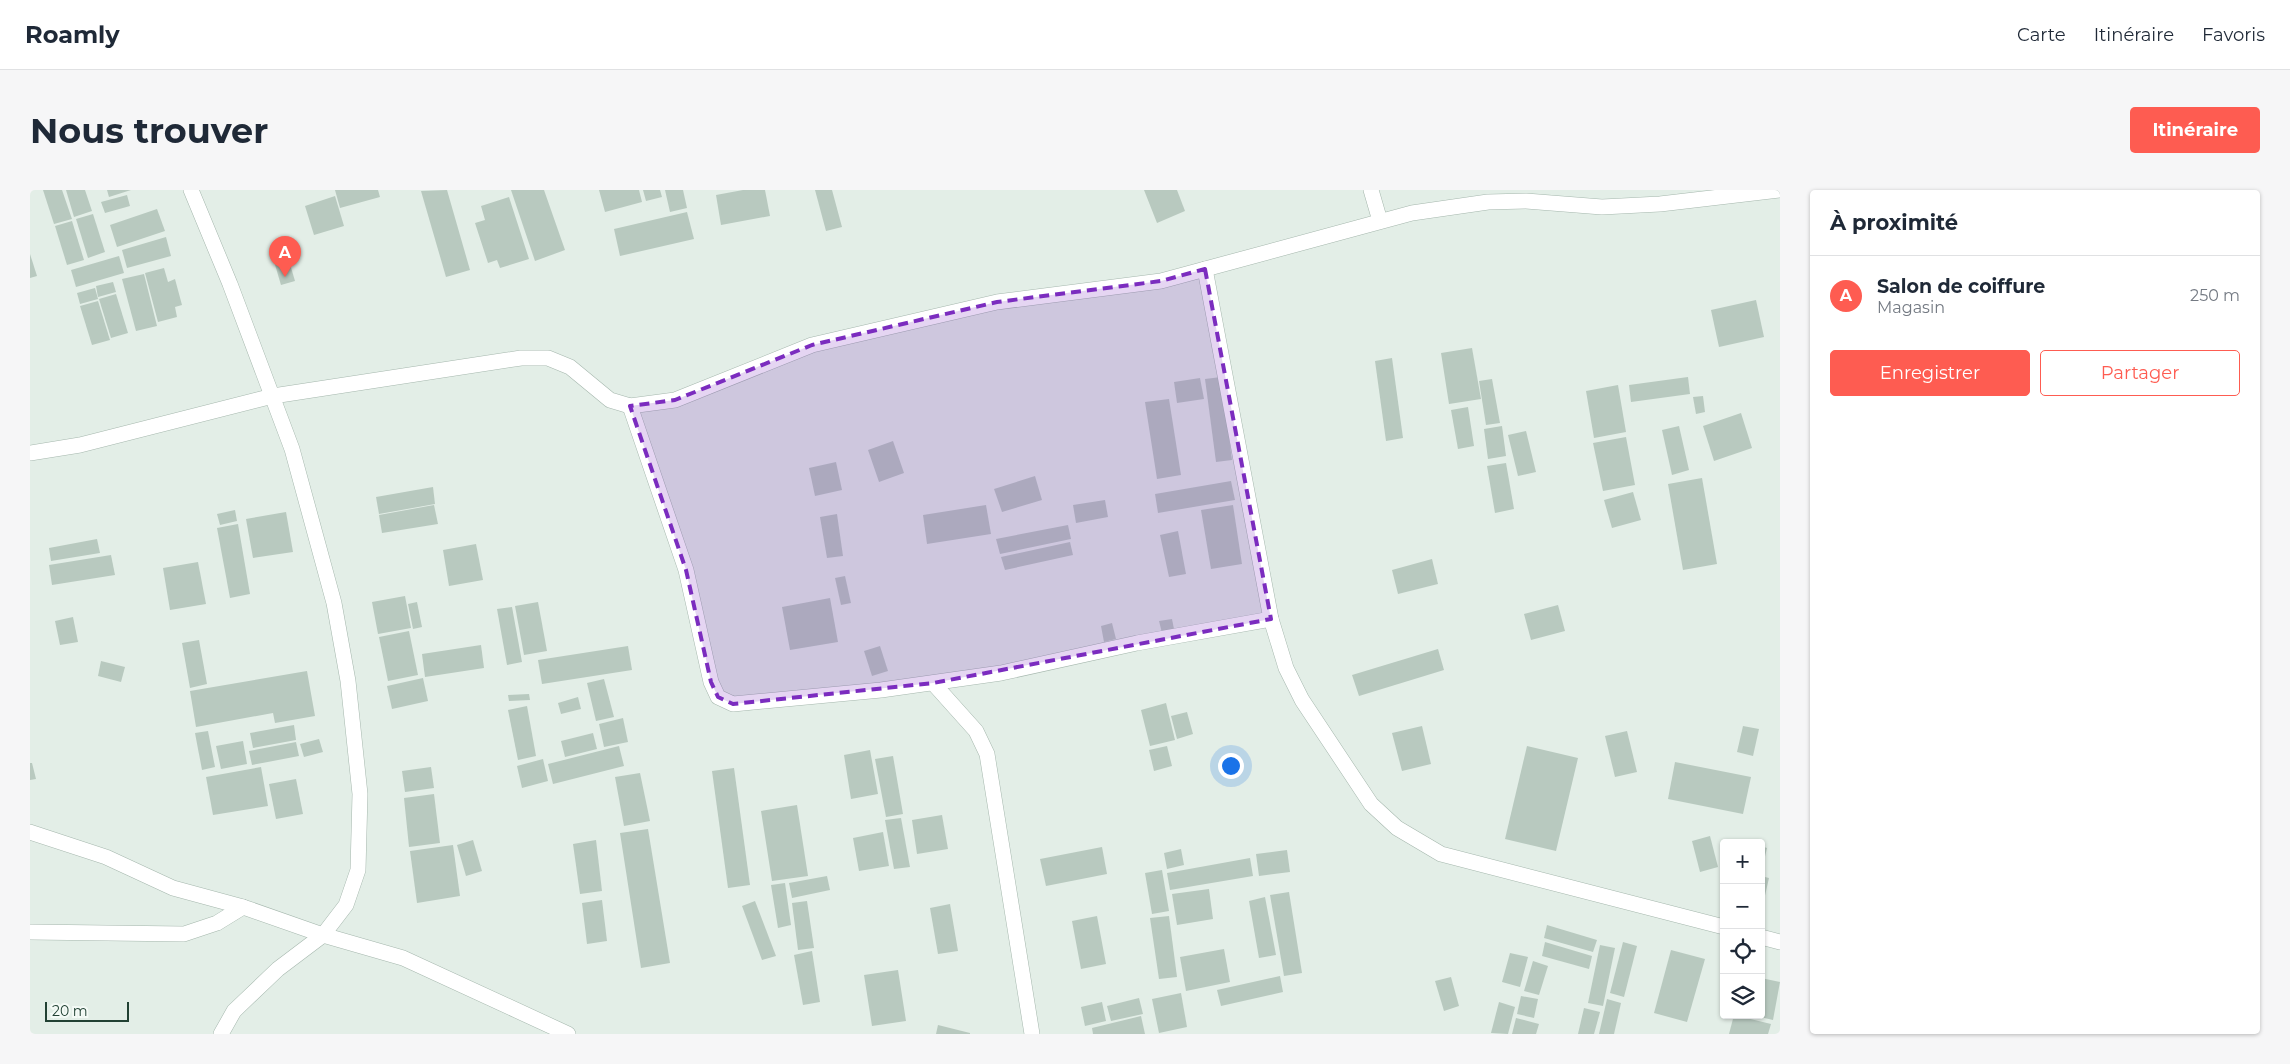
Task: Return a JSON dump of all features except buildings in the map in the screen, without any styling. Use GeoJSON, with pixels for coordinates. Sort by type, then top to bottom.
{"type":"FeatureCollection","features":[{"type":"Feature","properties":{"kind":"street"},"geometry":{"type":"LineString","coordinates":[[191,190],[230,284],[292,449],[334,604],[348,680],[360,794],[358,870],[346,905],[323,934],[278,969],[234,1011],[221,1034]]}},
{"type":"Feature","properties":{"kind":"street"},"geometry":{"type":"LineString","coordinates":[[1371,190],[1380,222]]}},
{"type":"Feature","properties":{"kind":"street"},"geometry":{"type":"LineString","coordinates":[[30,453],[80,445],[273,396],[521,358],[548,358],[570,367],[610,400],[630,406],[675,400],[812,345],[997,302],[1161,281],[1412,213],[1488,202],[1526,201],[1612,206],[1660,204],[1779,190]]}},
{"type":"Feature","properties":{"kind":"street"},"geometry":{"type":"LineString","coordinates":[[1205,269],[1272,619],[1286,668],[1302,700],[1371,804],[1397,828],[1441,854],[1720,926]]}},
{"type":"Feature","properties":{"kind":"street"},"geometry":{"type":"LineString","coordinates":[[630,406],[686,570],[711,682],[718,697],[734,704],[881,690],[1001,674],[1138,643],[1272,619]]}},
{"type":"Feature","properties":{"kind":"street"},"geometry":{"type":"LineString","coordinates":[[933,683],[976,731],[987,754],[1032,1034]]}},
{"type":"Feature","properties":{"kind":"street"},"geometry":{"type":"LineString","coordinates":[[30,832],[106,858],[173,888],[243,907],[403,958],[568,1034]]}},
{"type":"Feature","properties":{"kind":"street"},"geometry":{"type":"LineString","coordinates":[[30,932],[184,934],[217,923],[243,907]]}},
{"type":"Feature","properties":{"kind":"street"},"geometry":{"type":"LineString","coordinates":[[1765,938],[1780,942]]}},
{"type":"Feature","properties":{"kind":"highlighted area"},"geometry":{"type":"Polygon","coordinates":[[[1205,269],[1271,619],[933,683],[733,704],[718,697],[711,682],[686,570],[630,406],[675,400],[812,345],[997,302],[1161,281],[1205,269]]]}},
{"type":"Feature","properties":{"kind":"place","name":"Salon de coiffure"},"geometry":{"type":"Point","coordinates":[285,277]}}]}
